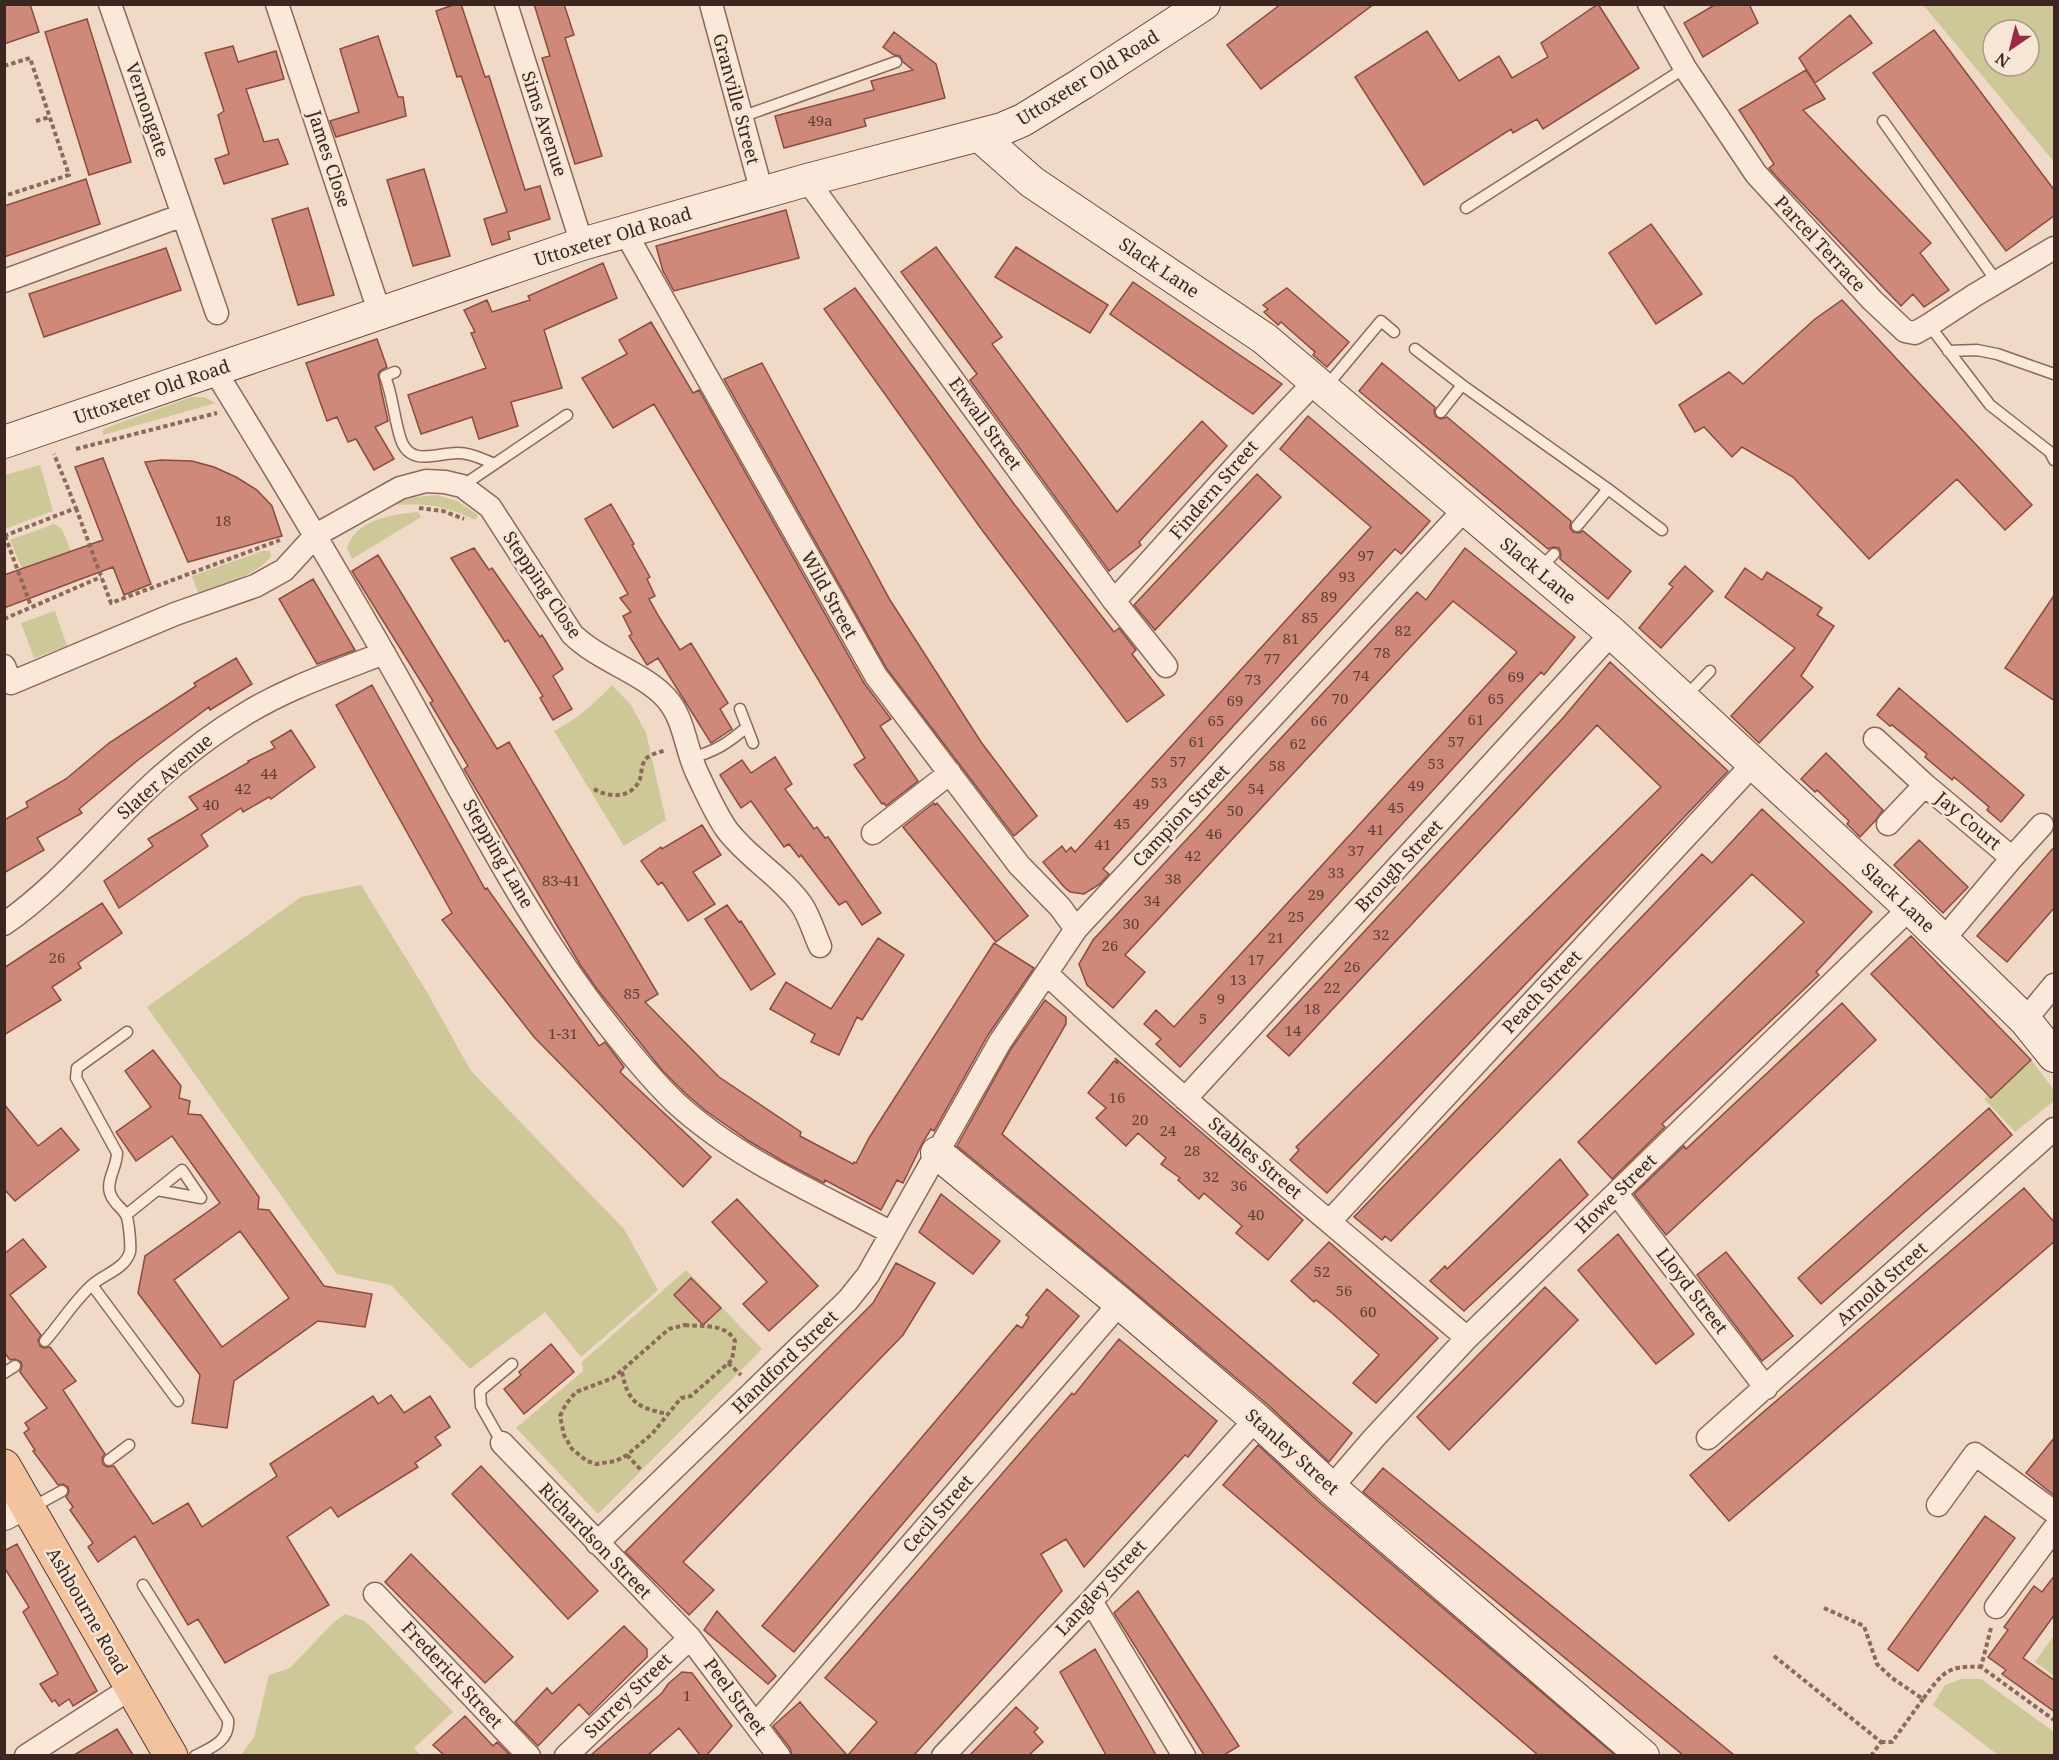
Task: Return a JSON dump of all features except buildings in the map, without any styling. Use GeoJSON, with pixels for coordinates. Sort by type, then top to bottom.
{"type":"FeatureCollection","features":[{"type":"Feature","properties":{"kind":"main road","name":"Ashbourne Road"},"geometry":{"type":"LineString","coordinates":[[4,1466],[19,1509],[171,1755]]}},
{"type":"Feature","properties":{"kind":"street","name":"Vernongate"},"geometry":{"type":"LineString","coordinates":[[110,4],[217,314]]}},
{"type":"Feature","properties":{"kind":"street","name":"James Close"},"geometry":{"type":"LineString","coordinates":[[277,4],[380,314]]}},
{"type":"Feature","properties":{"kind":"street","name":"Sims Avenue"},"geometry":{"type":"LineString","coordinates":[[506,4],[582,244]]}},
{"type":"Feature","properties":{"kind":"street","name":"Granville Street"},"geometry":{"type":"LineString","coordinates":[[711,4],[762,193]]}},
{"type":"Feature","properties":{"kind":"street","name":"Uttoxeter Old Road"},"geometry":{"type":"LineString","coordinates":[[4,442],[582,244],[807,180],[980,136],[1023,120],[1204,4]]}},
{"type":"Feature","properties":{"kind":"street","name":"Parcel Terrace"},"geometry":{"type":"LineString","coordinates":[[1649,4],[1685,68],[1756,174],[1872,300],[1905,331],[1915,333],[2055,248]]}},
{"type":"Feature","properties":{"kind":"street","name":"Slack Lane"},"geometry":{"type":"LineString","coordinates":[[980,136],[1032,182],[1265,339],[1406,452],[1465,509],[1546,562],[1612,633],[1943,940],[2025,1020],[2055,1056]]}},
{"type":"Feature","properties":{"kind":"street","name":"Etwall Street"},"geometry":{"type":"LineString","coordinates":[[807,180],[1114,602],[1166,666]]}},
{"type":"Feature","properties":{"kind":"street"},"geometry":{"type":"LineString","coordinates":[[4,281],[183,215]]}},
{"type":"Feature","properties":{"kind":"street","name":"Wild Street"},"geometry":{"type":"LineString","coordinates":[[625,232],[876,676],[1019,865],[1060,907],[1076,929]]}},
{"type":"Feature","properties":{"kind":"street","name":"Stepping Lane"},"geometry":{"type":"LineString","coordinates":[[215,371],[314,532],[496,856],[565,967],[591,1003],[661,1089],[688,1113],[772,1170],[892,1233]]}},
{"type":"Feature","properties":{"kind":"street","name":"Findern Street"},"geometry":{"type":"LineString","coordinates":[[1114,602],[1260,438],[1320,385]]}},
{"type":"Feature","properties":{"kind":"street","name":"Stepping Close"},"geometry":{"type":"LineString","coordinates":[[4,666],[11,683],[175,614],[255,586],[284,570],[314,532],[400,488],[426,481],[462,486],[490,507],[572,634],[582,644],[664,696],[673,707],[680,720],[688,750],[727,829],[803,906],[820,946]]}},
{"type":"Feature","properties":{"kind":"street","name":"Campion Street"},"geometry":{"type":"LineString","coordinates":[[937,1153],[1000,1042],[1076,929],[1465,509]]}},
{"type":"Feature","properties":{"kind":"street","name":"Brough Street"},"geometry":{"type":"LineString","coordinates":[[1185,1099],[1612,633]]}},
{"type":"Feature","properties":{"kind":"street","name":"Slater Avenue"},"geometry":{"type":"LineString","coordinates":[[4,924],[51,886],[130,805],[192,750],[253,710],[310,682],[384,653]]}},
{"type":"Feature","properties":{"kind":"street","name":"Jay Court"},"geometry":{"type":"LineString","coordinates":[[1875,739],[1925,785],[2012,858]]}},
{"type":"Feature","properties":{"kind":"street","name":"Peach Street"},"geometry":{"type":"LineString","coordinates":[[1330,1221],[1753,764]]}},
{"type":"Feature","properties":{"kind":"street"},"geometry":{"type":"LineString","coordinates":[[873,833],[950,773]]}},
{"type":"Feature","properties":{"kind":"street","name":"Jay Court"},"geometry":{"type":"LineString","coordinates":[[1888,824],[1925,785]]}},
{"type":"Feature","properties":{"kind":"street","name":"Jay Court"},"geometry":{"type":"LineString","coordinates":[[1943,940],[2042,825]]}},
{"type":"Feature","properties":{"kind":"street","name":"Howe Street"},"geometry":{"type":"LineString","coordinates":[[1331,1488],[1467,1338],[1910,908]]}},
{"type":"Feature","properties":{"kind":"street","name":"Stables Street"},"geometry":{"type":"LineString","coordinates":[[1047,974],[1185,1099],[1467,1338]]}},
{"type":"Feature","properties":{"kind":"street"},"geometry":{"type":"LineString","coordinates":[[2025,1020],[2055,985]]}},
{"type":"Feature","properties":{"kind":"street","name":"Arnold Street"},"geometry":{"type":"LineString","coordinates":[[1708,1438],[2055,1129]]}},
{"type":"Feature","properties":{"kind":"street","name":"Handford Street"},"geometry":{"type":"LineString","coordinates":[[597,1543],[848,1300],[868,1275],[937,1153]]}},
{"type":"Feature","properties":{"kind":"street","name":"Stanley Street"},"geometry":{"type":"LineString","coordinates":[[937,1153],[1120,1303],[1256,1419],[1331,1488],[1642,1755]]}},
{"type":"Feature","properties":{"kind":"street","name":"Lloyd Street"},"geometry":{"type":"LineString","coordinates":[[1617,1194],[1766,1388]]}},
{"type":"Feature","properties":{"kind":"street","name":"Cecil Street"},"geometry":{"type":"LineString","coordinates":[[756,1724],[1120,1303]]}},
{"type":"Feature","properties":{"kind":"street","name":"Langley Street"},"geometry":{"type":"LineString","coordinates":[[943,1755],[1091,1601],[1256,1419]]}},
{"type":"Feature","properties":{"kind":"street","name":"Richardson Street"},"geometry":{"type":"LineString","coordinates":[[502,1443],[690,1638]]}},
{"type":"Feature","properties":{"kind":"street"},"geometry":{"type":"LineString","coordinates":[[1938,1505],[1975,1454],[2055,1512]]}},
{"type":"Feature","properties":{"kind":"street"},"geometry":{"type":"LineString","coordinates":[[1996,1607],[2055,1529]]}},
{"type":"Feature","properties":{"kind":"street","name":"Frederick Street"},"geometry":{"type":"LineString","coordinates":[[375,1594],[528,1755]]}},
{"type":"Feature","properties":{"kind":"street"},"geometry":{"type":"LineString","coordinates":[[1091,1601],[1184,1755]]}},
{"type":"Feature","properties":{"kind":"street","name":"Peel Street"},"geometry":{"type":"LineString","coordinates":[[690,1638],[779,1755]]}},
{"type":"Feature","properties":{"kind":"street","name":"Surrey Street"},"geometry":{"type":"LineString","coordinates":[[566,1755],[690,1638]]}},
{"type":"Feature","properties":{"kind":"street"},"geometry":{"type":"LineString","coordinates":[[26,1755],[131,1688]]}},
{"type":"Feature","properties":{"kind":"lane"},"geometry":{"type":"LineString","coordinates":[[741,117],[896,62]]}},
{"type":"Feature","properties":{"kind":"lane"},"geometry":{"type":"LineString","coordinates":[[1466,208],[1685,68]]}},
{"type":"Feature","properties":{"kind":"lane"},"geometry":{"type":"LineString","coordinates":[[1883,121],[1997,282]]}},
{"type":"Feature","properties":{"kind":"lane"},"geometry":{"type":"LineString","coordinates":[[1320,385],[1381,321],[1394,332]]}},
{"type":"Feature","properties":{"kind":"lane"},"geometry":{"type":"LineString","coordinates":[[1929,325],[1990,405],[2050,452],[2055,460]]}},
{"type":"Feature","properties":{"kind":"lane"},"geometry":{"type":"LineString","coordinates":[[1415,349],[1662,530]]}},
{"type":"Feature","properties":{"kind":"lane"},"geometry":{"type":"LineString","coordinates":[[1948,351],[1977,350],[1997,354],[2055,375]]}},
{"type":"Feature","properties":{"kind":"lane"},"geometry":{"type":"LineString","coordinates":[[395,372],[385,376],[402,443],[408,451],[414,456],[423,457],[461,453],[495,464]]}},
{"type":"Feature","properties":{"kind":"lane"},"geometry":{"type":"LineString","coordinates":[[1441,412],[1462,385]]}},
{"type":"Feature","properties":{"kind":"lane"},"geometry":{"type":"LineString","coordinates":[[462,486],[567,415]]}},
{"type":"Feature","properties":{"kind":"lane"},"geometry":{"type":"LineString","coordinates":[[1578,526],[1608,489]]}},
{"type":"Feature","properties":{"kind":"lane"},"geometry":{"type":"LineString","coordinates":[[1684,699],[1710,671]]}},
{"type":"Feature","properties":{"kind":"lane"},"geometry":{"type":"LineString","coordinates":[[740,709],[753,743]]}},
{"type":"Feature","properties":{"kind":"lane"},"geometry":{"type":"LineString","coordinates":[[688,750],[709,753],[728,743],[747,727]]}},
{"type":"Feature","properties":{"kind":"lane"},"geometry":{"type":"LineString","coordinates":[[45,1341],[92,1285],[124,1262],[130,1251],[130,1233],[126,1215],[114,1201],[109,1184],[117,1161],[117,1153],[76,1078],[77,1068],[127,1032]]}},
{"type":"Feature","properties":{"kind":"lane"},"geometry":{"type":"LineString","coordinates":[[126,1215],[157,1190]]}},
{"type":"Feature","properties":{"kind":"lane"},"geometry":{"type":"LineString","coordinates":[[92,1285],[178,1401]]}},
{"type":"Feature","properties":{"kind":"lane"},"geometry":{"type":"LineString","coordinates":[[502,1443],[481,1406],[480,1391],[512,1364]]}},
{"type":"Feature","properties":{"kind":"lane"},"geometry":{"type":"LineString","coordinates":[[4,1373],[15,1366]]}},
{"type":"Feature","properties":{"kind":"lane"},"geometry":{"type":"LineString","coordinates":[[109,1460],[129,1445]]}},
{"type":"Feature","properties":{"kind":"lane"},"geometry":{"type":"LineString","coordinates":[[19,1509],[62,1491]]}},
{"type":"Feature","properties":{"kind":"lane"},"geometry":{"type":"LineString","coordinates":[[143,1585],[228,1720],[228,1728],[220,1742],[195,1755]]}},
{"type":"Feature","properties":{"kind":"path"},"geometry":{"type":"LineString","coordinates":[[4,66],[30,57],[69,176],[4,196]]}},
{"type":"Feature","properties":{"kind":"path"},"geometry":{"type":"LineString","coordinates":[[36,121],[50,117]]}},
{"type":"Feature","properties":{"kind":"path"},"geometry":{"type":"LineString","coordinates":[[54,454],[111,603],[314,532]]}},
{"type":"Feature","properties":{"kind":"path"},"geometry":{"type":"LineString","coordinates":[[380,498],[392,511],[429,508],[458,516],[472,523]]}},
{"type":"Feature","properties":{"kind":"path"},"geometry":{"type":"LineString","coordinates":[[31,606],[5,536],[76,508]]}},
{"type":"Feature","properties":{"kind":"path"},"geometry":{"type":"LineString","coordinates":[[4,619],[101,577]]}},
{"type":"Feature","properties":{"kind":"path"},"geometry":{"type":"LineString","coordinates":[[594,789],[602,794],[616,796],[627,792],[637,784],[647,757],[688,750]]}},
{"type":"Feature","properties":{"kind":"path"},"geometry":{"type":"LineString","coordinates":[[675,1326],[722,1329],[732,1336],[735,1348],[732,1360],[691,1396],[681,1398],[668,1414],[651,1434],[627,1455],[616,1461],[596,1464],[587,1461],[572,1449],[564,1435],[560,1416],[576,1392],[613,1378],[675,1326]]}},
{"type":"Feature","properties":{"kind":"path"},"geometry":{"type":"LineString","coordinates":[[622,1372],[633,1402],[651,1411],[668,1414]]}},
{"type":"Feature","properties":{"kind":"path"},"geometry":{"type":"LineString","coordinates":[[1981,1667],[1996,1607]]}},
{"type":"Feature","properties":{"kind":"path"},"geometry":{"type":"LineString","coordinates":[[1824,1608],[1864,1626],[1877,1664],[1892,1678],[1923,1699]]}},
{"type":"Feature","properties":{"kind":"path"},"geometry":{"type":"LineString","coordinates":[[1774,1656],[1881,1742],[1892,1742],[1942,1674],[1966,1666],[1981,1667],[2055,1720]]}},
{"type":"Feature","properties":{"kind":"path"},"geometry":{"type":"LineString","coordinates":[[1871,1755],[1881,1742]]}},
{"type":"Feature","properties":{"kind":"shaded area"},"geometry":{"type":"Polygon","coordinates":[[[1923,5],[2054,5],[2054,162],[1984,78],[2041,78],[2041,18],[1981,18],[1981,75],[1923,5]]]}},
{"type":"Feature","properties":{"kind":"shaded area"},"geometry":{"type":"Polygon","coordinates":[[[191,397],[204,397],[216,403],[103,435],[103,429],[191,397]]]}},
{"type":"Feature","properties":{"kind":"shaded area"},"geometry":{"type":"Polygon","coordinates":[[[40,465],[53,511],[5,529],[5,475],[40,465]]]}},
{"type":"Feature","properties":{"kind":"shaded area"},"geometry":{"type":"Polygon","coordinates":[[[437,495],[457,501],[478,515],[475,520],[438,507],[399,505],[397,502],[437,495]]]}},
{"type":"Feature","properties":{"kind":"shaded area"},"geometry":{"type":"Polygon","coordinates":[[[418,512],[421,517],[352,559],[347,548],[351,538],[366,525],[387,517],[418,512]]]}},
{"type":"Feature","properties":{"kind":"shaded area"},"geometry":{"type":"Polygon","coordinates":[[[54,524],[62,529],[71,551],[22,569],[10,540],[54,524]]]}},
{"type":"Feature","properties":{"kind":"shaded area"},"geometry":{"type":"Polygon","coordinates":[[[262,551],[270,551],[271,557],[256,570],[199,595],[192,576],[262,551]]]}},
{"type":"Feature","properties":{"kind":"shaded area"},"geometry":{"type":"Polygon","coordinates":[[[55,611],[67,646],[34,658],[21,623],[55,611]]]}},
{"type":"Feature","properties":{"kind":"shaded area"},"geometry":{"type":"Polygon","coordinates":[[[612,685],[631,705],[646,733],[666,820],[624,846],[554,731],[585,711],[612,685]]]}},
{"type":"Feature","properties":{"kind":"shaded area"},"geometry":{"type":"Polygon","coordinates":[[[361,885],[428,994],[471,1071],[624,1229],[658,1290],[581,1357],[545,1312],[470,1369],[391,1285],[337,1274],[147,1007],[301,897],[361,885]]]}},
{"type":"Feature","properties":{"kind":"shaded area"},"geometry":{"type":"Polygon","coordinates":[[[2031,1060],[2054,1090],[2054,1101],[2015,1132],[1984,1099],[2031,1060]]]}},
{"type":"Feature","properties":{"kind":"shaded area"},"geometry":{"type":"Polygon","coordinates":[[[686,1270],[762,1349],[598,1514],[516,1428],[583,1371],[582,1362],[686,1270]]]}},
{"type":"Feature","properties":{"kind":"shaded area"},"geometry":{"type":"Polygon","coordinates":[[[345,1614],[365,1621],[453,1712],[414,1748],[420,1755],[241,1755],[254,1737],[269,1675],[290,1668],[334,1622],[345,1614]]]}},
{"type":"Feature","properties":{"kind":"shaded area"},"geometry":{"type":"Polygon","coordinates":[[[2054,1635],[2054,1676],[2035,1662],[2054,1635]]]}},
{"type":"Feature","properties":{"kind":"shaded area"},"geometry":{"type":"Polygon","coordinates":[[[1961,1679],[1981,1679],[2054,1732],[2054,1755],[1998,1755],[1933,1705],[1945,1685],[1961,1679]]]}}]}
